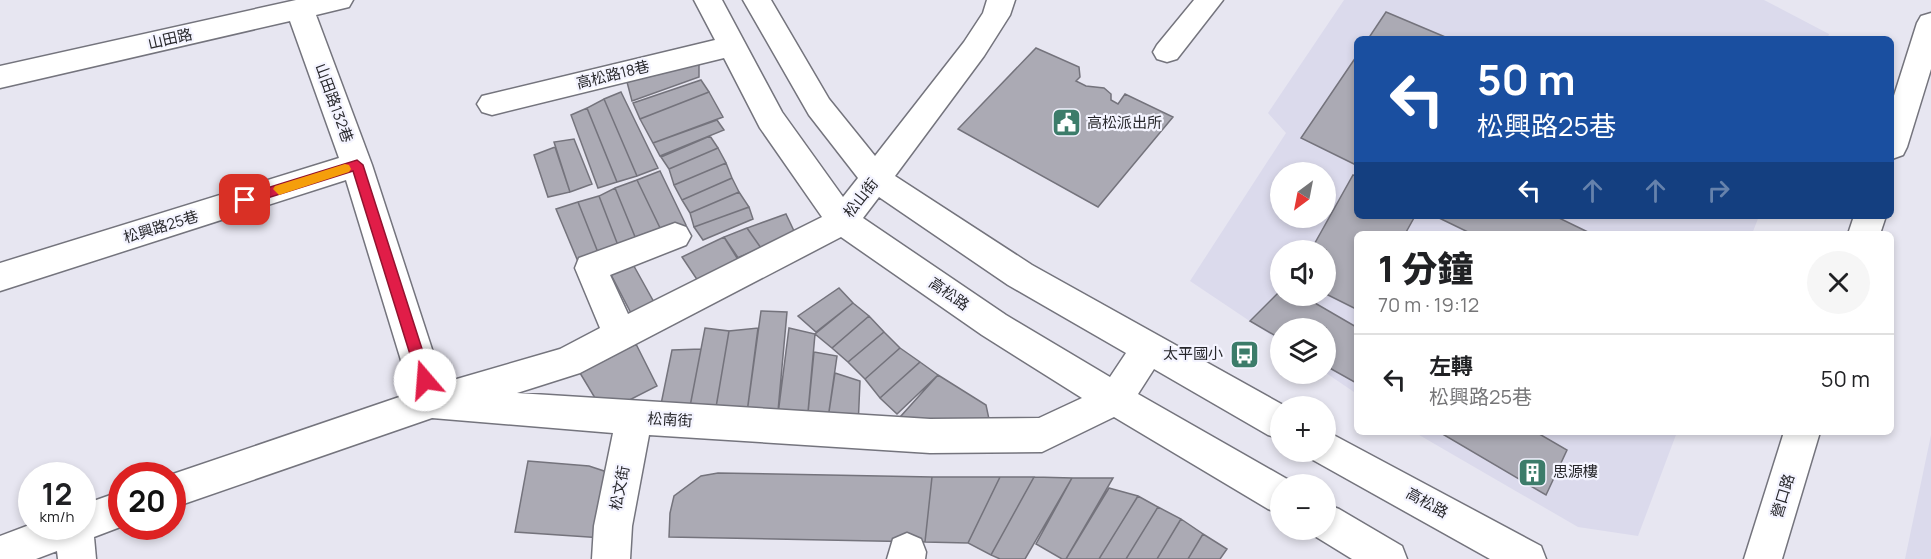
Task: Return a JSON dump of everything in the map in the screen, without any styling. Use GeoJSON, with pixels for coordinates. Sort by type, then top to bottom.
{"type":"FeatureCollection","features":[{"type":"Feature","properties":{"kind":"street","name":"山田路"},"geometry":{"type":"LineString","coordinates":[[0,77],[339,0]]}},
{"type":"Feature","properties":{"kind":"street","name":"高松路"},"geometry":{"type":"LineString","coordinates":[[708,0],[771,120],[843,221],[994,325],[1270,490]]}},
{"type":"Feature","properties":{"kind":"street"},"geometry":{"type":"LineString","coordinates":[[757,0],[819,107],[876,179],[1020,275],[1270,417]]}},
{"type":"Feature","properties":{"kind":"street","name":"松山街"},"geometry":{"type":"LineString","coordinates":[[432,402],[568,362],[843,221],[974,49],[996,15],[1001,0]]}},
{"type":"Feature","properties":{"kind":"street"},"geometry":{"type":"LineString","coordinates":[[1167,52],[1209,0]]}},
{"type":"Feature","properties":{"kind":"street","name":"山田路132巷"},"geometry":{"type":"LineString","coordinates":[[300,10],[357,165],[432,402]]}},
{"type":"Feature","properties":{"kind":"street"},"geometry":{"type":"LineString","coordinates":[[1894,141],[1931,23]]}},
{"type":"Feature","properties":{"kind":"street","name":"高松路18巷"},"geometry":{"type":"LineString","coordinates":[[492,104],[733,46]]}},
{"type":"Feature","properties":{"kind":"street","name":"松興路25巷"},"geometry":{"type":"LineString","coordinates":[[0,277],[357,165]]}},
{"type":"Feature","properties":{"kind":"street"},"geometry":{"type":"LineString","coordinates":[[620,334],[591,268],[675,236]]}},
{"type":"Feature","properties":{"kind":"street"},"geometry":{"type":"LineString","coordinates":[[1115,399],[1148,349]]}},
{"type":"Feature","properties":{"kind":"street","name":"松南街"},"geometry":{"type":"LineString","coordinates":[[186,487],[432,402],[634,418],[930,436],[1042,435],[1115,399]]}},
{"type":"Feature","properties":{"kind":"street","name":"松文街"},"geometry":{"type":"LineString","coordinates":[[611,559],[613,526],[634,418]]}},
{"type":"Feature","properties":{"kind":"street","name":"營口路"},"geometry":{"type":"LineString","coordinates":[[1763,559],[1801,435]]}},
{"type":"Feature","properties":{"kind":"street","name":"高松路"},"geometry":{"type":"LineString","coordinates":[[1336,453],[1527,559]]}},
{"type":"Feature","properties":{"kind":"street"},"geometry":{"type":"LineString","coordinates":[[1336,528],[1388,559]]}},
{"type":"Feature","properties":{"kind":"street"},"geometry":{"type":"LineString","coordinates":[[0,555],[38,540]]}},
{"type":"Feature","properties":{"kind":"street"},"geometry":{"type":"LineString","coordinates":[[75,540],[77,559]]}},
{"type":"Feature","properties":{"kind":"shaded area"},"geometry":{"type":"Polygon","coordinates":[[[1344,0],[1764,0],[1829,34],[1828,36],[1354,36],[1354,219],[1758,219],[1753,231],[1354,231],[1354,392],[1336,380],[1336,318],[1270,318],[1270,335],[1190,281],[1286,133],[1268,113],[1344,0]]]}},
{"type":"Feature","properties":{"kind":"shaded area"},"geometry":{"type":"Polygon","coordinates":[[[1419,435],[1676,435],[1638,536],[1578,527],[1419,435]]]}},
{"type":"Feature","properties":{"kind":"shaded area"},"geometry":{"type":"Polygon","coordinates":[[[1931,435],[1931,559],[1905,559],[1931,435]]]}},
{"type":"Feature","properties":{"kind":"building"},"geometry":{"type":"Polygon","coordinates":[[[1386,12],[1443,36],[1370,36],[1386,12]]]}},
{"type":"Feature","properties":{"kind":"building","name":"高松派出所"},"geometry":{"type":"Polygon","coordinates":[[[1036,48],[1079,67],[1080,77],[1076,81],[1086,86],[1104,88],[1111,94],[1111,100],[1118,104],[1125,94],[1173,117],[1098,207],[958,129],[1036,48]]]}},
{"type":"Feature","properties":{"kind":"building"},"geometry":{"type":"Polygon","coordinates":[[[1354,60],[1354,164],[1301,138],[1354,60]]]}},
{"type":"Feature","properties":{"kind":"building"},"geometry":{"type":"Polygon","coordinates":[[[699,61],[699,77],[632,101],[627,82],[699,61]]]}},
{"type":"Feature","properties":{"kind":"building"},"geometry":{"type":"Polygon","coordinates":[[[701,80],[709,92],[640,119],[633,103],[701,80]]]}},
{"type":"Feature","properties":{"kind":"building"},"geometry":{"type":"Polygon","coordinates":[[[621,92],[658,168],[637,176],[604,99],[621,92]]]}},
{"type":"Feature","properties":{"kind":"building"},"geometry":{"type":"Polygon","coordinates":[[[709,92],[723,117],[653,143],[640,119],[709,92]]]}},
{"type":"Feature","properties":{"kind":"building"},"geometry":{"type":"Polygon","coordinates":[[[604,99],[637,176],[617,182],[587,108],[604,99]]]}},
{"type":"Feature","properties":{"kind":"building"},"geometry":{"type":"Polygon","coordinates":[[[587,108],[617,182],[598,188],[571,115],[587,108]]]}},
{"type":"Feature","properties":{"kind":"building"},"geometry":{"type":"Polygon","coordinates":[[[717,120],[724,130],[660,156],[653,143],[717,120]]]}},
{"type":"Feature","properties":{"kind":"building"},"geometry":{"type":"Polygon","coordinates":[[[710,136],[718,148],[669,169],[661,157],[710,136]]]}},
{"type":"Feature","properties":{"kind":"building"},"geometry":{"type":"Polygon","coordinates":[[[574,139],[592,184],[570,192],[554,142],[574,139]]]}},
{"type":"Feature","properties":{"kind":"building"},"geometry":{"type":"Polygon","coordinates":[[[555,147],[570,192],[548,197],[534,155],[555,147]]]}},
{"type":"Feature","properties":{"kind":"building"},"geometry":{"type":"Polygon","coordinates":[[[718,148],[726,163],[674,185],[669,169],[718,148]]]}},
{"type":"Feature","properties":{"kind":"building"},"geometry":{"type":"Polygon","coordinates":[[[726,163],[732,178],[682,200],[674,185],[726,163]]]}},
{"type":"Feature","properties":{"kind":"building"},"geometry":{"type":"Polygon","coordinates":[[[660,171],[686,225],[663,234],[637,180],[660,171]]]}},
{"type":"Feature","properties":{"kind":"building"},"geometry":{"type":"Polygon","coordinates":[[[1353,175],[1354,219],[1413,219],[1407,231],[1354,231],[1354,308],[1336,299],[1336,240],[1317,240],[1323,228],[1336,228],[1336,205],[1353,175]]]}},
{"type":"Feature","properties":{"kind":"building"},"geometry":{"type":"Polygon","coordinates":[[[732,178],[739,192],[690,213],[682,200],[732,178]]]}},
{"type":"Feature","properties":{"kind":"building"},"geometry":{"type":"Polygon","coordinates":[[[637,180],[663,234],[638,244],[615,188],[637,180]]]}},
{"type":"Feature","properties":{"kind":"building"},"geometry":{"type":"Polygon","coordinates":[[[615,188],[638,244],[619,248],[599,196],[615,188]]]}},
{"type":"Feature","properties":{"kind":"building"},"geometry":{"type":"Polygon","coordinates":[[[739,192],[749,207],[694,227],[690,213],[739,192]]]}},
{"type":"Feature","properties":{"kind":"building"},"geometry":{"type":"Polygon","coordinates":[[[599,196],[619,248],[599,255],[578,202],[599,196]]]}},
{"type":"Feature","properties":{"kind":"building"},"geometry":{"type":"Polygon","coordinates":[[[578,202],[599,255],[579,264],[556,209],[578,202]]]}},
{"type":"Feature","properties":{"kind":"building"},"geometry":{"type":"Polygon","coordinates":[[[749,207],[753,219],[703,240],[694,227],[749,207]]]}},
{"type":"Feature","properties":{"kind":"building"},"geometry":{"type":"Polygon","coordinates":[[[786,214],[794,231],[761,248],[747,228],[786,214]]]}},
{"type":"Feature","properties":{"kind":"building"},"geometry":{"type":"Polygon","coordinates":[[[1441,219],[1561,219],[1586,231],[1466,231],[1441,219]]]}},
{"type":"Feature","properties":{"kind":"building"},"geometry":{"type":"Polygon","coordinates":[[[747,228],[761,248],[737,258],[724,237],[747,228]]]}},
{"type":"Feature","properties":{"kind":"building"},"geometry":{"type":"Polygon","coordinates":[[[724,237],[741,262],[700,284],[682,257],[724,237]]]}},
{"type":"Feature","properties":{"kind":"building"},"geometry":{"type":"Polygon","coordinates":[[[630,259],[655,304],[633,317],[607,267],[630,259]]]}},
{"type":"Feature","properties":{"kind":"building"},"geometry":{"type":"Polygon","coordinates":[[[839,288],[853,303],[816,332],[798,316],[839,288]]]}},
{"type":"Feature","properties":{"kind":"building"},"geometry":{"type":"Polygon","coordinates":[[[1270,301],[1270,306],[1320,306],[1354,326],[1354,382],[1336,372],[1336,318],[1270,318],[1270,333],[1250,321],[1270,301]]]}},
{"type":"Feature","properties":{"kind":"building"},"geometry":{"type":"Polygon","coordinates":[[[853,303],[869,316],[832,348],[815,334],[853,303]]]}},
{"type":"Feature","properties":{"kind":"building"},"geometry":{"type":"Polygon","coordinates":[[[761,311],[787,312],[777,422],[746,420],[761,311]]]}},
{"type":"Feature","properties":{"kind":"building"},"geometry":{"type":"Polygon","coordinates":[[[869,316],[884,332],[848,362],[832,348],[869,316]]]}},
{"type":"Feature","properties":{"kind":"building"},"geometry":{"type":"Polygon","coordinates":[[[705,328],[729,331],[714,419],[688,417],[705,328]]]}},
{"type":"Feature","properties":{"kind":"building"},"geometry":{"type":"Polygon","coordinates":[[[758,328],[746,420],[714,419],[729,331],[758,328]]]}},
{"type":"Feature","properties":{"kind":"building"},"geometry":{"type":"Polygon","coordinates":[[[789,328],[815,334],[807,423],[777,422],[789,328]]]}},
{"type":"Feature","properties":{"kind":"building"},"geometry":{"type":"Polygon","coordinates":[[[884,332],[900,348],[865,379],[848,362],[884,332]]]}},
{"type":"Feature","properties":{"kind":"building"},"geometry":{"type":"Polygon","coordinates":[[[636,344],[657,386],[604,413],[580,373],[636,344]]]}},
{"type":"Feature","properties":{"kind":"building"},"geometry":{"type":"Polygon","coordinates":[[[900,348],[920,362],[880,398],[865,379],[900,348]]]}},
{"type":"Feature","properties":{"kind":"building"},"geometry":{"type":"Polygon","coordinates":[[[701,349],[688,417],[659,414],[672,350],[701,349]]]}},
{"type":"Feature","properties":{"kind":"building"},"geometry":{"type":"Polygon","coordinates":[[[814,352],[837,356],[827,425],[807,423],[814,352]]]}},
{"type":"Feature","properties":{"kind":"building"},"geometry":{"type":"Polygon","coordinates":[[[920,362],[938,375],[897,414],[880,398],[920,362]]]}},
{"type":"Feature","properties":{"kind":"building"},"geometry":{"type":"Polygon","coordinates":[[[835,373],[860,381],[858,427],[827,425],[835,373]]]}},
{"type":"Feature","properties":{"kind":"building"},"geometry":{"type":"Polygon","coordinates":[[[938,375],[986,405],[989,419],[916,428],[901,416],[938,375]]]}},
{"type":"Feature","properties":{"kind":"building","name":"思源樓"},"geometry":{"type":"Polygon","coordinates":[[[1444,435],[1541,435],[1567,450],[1546,495],[1444,435]]]}},
{"type":"Feature","properties":{"kind":"building"},"geometry":{"type":"Polygon","coordinates":[[[528,461],[589,466],[604,471],[614,483],[603,538],[515,532],[528,461]]]}},
{"type":"Feature","properties":{"kind":"building"},"geometry":{"type":"Polygon","coordinates":[[[718,473],[932,477],[925,542],[669,537],[670,513],[674,496],[701,476],[718,473]]]}},
{"type":"Feature","properties":{"kind":"building"},"geometry":{"type":"Polygon","coordinates":[[[932,477],[1000,477],[968,543],[925,542],[932,477]]]}},
{"type":"Feature","properties":{"kind":"building"},"geometry":{"type":"Polygon","coordinates":[[[1000,477],[1034,477],[991,555],[968,543],[1000,477]]]}},
{"type":"Feature","properties":{"kind":"building"},"geometry":{"type":"Polygon","coordinates":[[[1034,477],[1072,478],[1025,559],[1000,559],[991,555],[1034,477]]]}},
{"type":"Feature","properties":{"kind":"building"},"geometry":{"type":"Polygon","coordinates":[[[1072,478],[1113,478],[1066,559],[1062,559],[1036,544],[1072,478]]]}},
{"type":"Feature","properties":{"kind":"building"},"geometry":{"type":"Polygon","coordinates":[[[1109,488],[1138,496],[1099,559],[1066,559],[1109,488]]]}},
{"type":"Feature","properties":{"kind":"building"},"geometry":{"type":"Polygon","coordinates":[[[1138,496],[1158,507],[1126,559],[1099,559],[1138,496]]]}},
{"type":"Feature","properties":{"kind":"building"},"geometry":{"type":"Polygon","coordinates":[[[1158,507],[1181,519],[1157,559],[1126,559],[1158,507]]]}},
{"type":"Feature","properties":{"kind":"building"},"geometry":{"type":"Polygon","coordinates":[[[1181,519],[1203,534],[1188,559],[1157,559],[1181,519]]]}},
{"type":"Feature","properties":{"kind":"building"},"geometry":{"type":"Polygon","coordinates":[[[1203,534],[1227,549],[1220,559],[1188,559],[1203,534]]]}},
{"type":"Feature","properties":{"kind":"slow traffic"},"geometry":{"type":"LineString","coordinates":[[279,189],[345,169]]}},
{"type":"Feature","properties":{"kind":"place","name":"高松派出所"},"geometry":{"type":"Point","coordinates":[1066,123]}},
{"type":"Feature","properties":{"kind":"place","name":"太平國小"},"geometry":{"type":"Point","coordinates":[1244,354]}},
{"type":"Feature","properties":{"kind":"place","name":"思源樓"},"geometry":{"type":"Point","coordinates":[1532,472]}},
{"type":"Feature","properties":{"kind":"route"},"geometry":{"type":"LineString","coordinates":[[245,200],[357,165],[425,380]]}}]}
